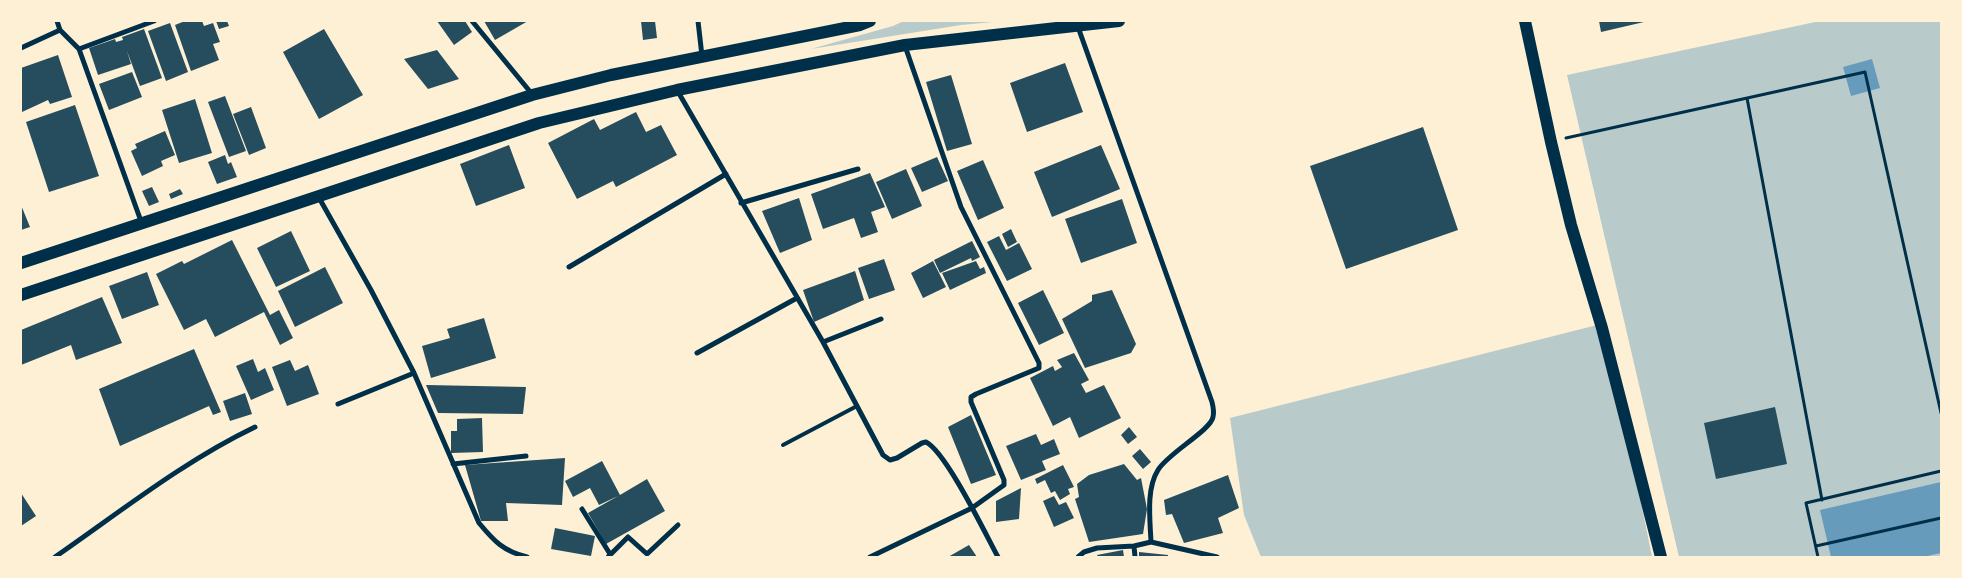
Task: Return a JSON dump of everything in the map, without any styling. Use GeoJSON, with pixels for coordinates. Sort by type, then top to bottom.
{"type":"FeatureCollection","features":[{"type":"Feature","properties":{"kind":"main road"},"geometry":{"type":"LineString","coordinates":[[21,263],[532,95],[611,75],[860,25],[870,21]]}},
{"type":"Feature","properties":{"kind":"main road"},"geometry":{"type":"LineString","coordinates":[[21,295],[539,123],[677,90],[904,45],[1118,21]]}},
{"type":"Feature","properties":{"kind":"main road"},"geometry":{"type":"LineString","coordinates":[[1525,21],[1550,142],[1571,225],[1602,328],[1661,557]]}},
{"type":"Feature","properties":{"kind":"street"},"geometry":{"type":"LineString","coordinates":[[57,21],[60,30],[79,49],[142,224]]}},
{"type":"Feature","properties":{"kind":"street"},"geometry":{"type":"LineString","coordinates":[[79,49],[154,21]]}},
{"type":"Feature","properties":{"kind":"street"},"geometry":{"type":"LineString","coordinates":[[472,21],[532,95]]}},
{"type":"Feature","properties":{"kind":"street"},"geometry":{"type":"LineString","coordinates":[[698,21],[702,56]]}},
{"type":"Feature","properties":{"kind":"street"},"geometry":{"type":"LineString","coordinates":[[1078,26],[1212,402],[1214,418],[1208,426],[1178,449],[1158,468],[1152,482],[1150,506],[1151,542]]}},
{"type":"Feature","properties":{"kind":"street"},"geometry":{"type":"LineString","coordinates":[[21,48],[60,30]]}},
{"type":"Feature","properties":{"kind":"street"},"geometry":{"type":"LineString","coordinates":[[870,557],[972,508],[1004,485],[1004,480],[971,402],[972,398],[976,394],[1039,368],[1039,363],[961,207],[904,45]]}},
{"type":"Feature","properties":{"kind":"street"},"geometry":{"type":"LineString","coordinates":[[677,90],[823,342],[883,455],[890,460],[897,458],[922,443],[926,442],[932,445],[972,508],[998,557]]}},
{"type":"Feature","properties":{"kind":"street"},"geometry":{"type":"LineString","coordinates":[[741,203],[858,169]]}},
{"type":"Feature","properties":{"kind":"street"},"geometry":{"type":"LineString","coordinates":[[569,268],[726,174]]}},
{"type":"Feature","properties":{"kind":"street"},"geometry":{"type":"LineString","coordinates":[[318,196],[371,290],[414,373],[479,523],[494,541],[512,553],[527,557]]}},
{"type":"Feature","properties":{"kind":"street"},"geometry":{"type":"LineString","coordinates":[[698,353],[797,298]]}},
{"type":"Feature","properties":{"kind":"street"},"geometry":{"type":"LineString","coordinates":[[823,342],[881,319]]}},
{"type":"Feature","properties":{"kind":"street"},"geometry":{"type":"LineString","coordinates":[[338,404],[414,373]]}},
{"type":"Feature","properties":{"kind":"street"},"geometry":{"type":"LineString","coordinates":[[55,557],[196,460],[224,442],[255,427]]}},
{"type":"Feature","properties":{"kind":"street"},"geometry":{"type":"LineString","coordinates":[[453,464],[526,456]]}},
{"type":"Feature","properties":{"kind":"street"},"geometry":{"type":"LineString","coordinates":[[582,508],[609,555],[628,537],[647,554],[678,525]]}},
{"type":"Feature","properties":{"kind":"street"},"geometry":{"type":"LineString","coordinates":[[1078,557],[1084,552],[1097,548],[1134,546],[1151,542],[1196,554],[1218,557]]}},
{"type":"Feature","properties":{"kind":"street"},"geometry":{"type":"LineString","coordinates":[[1134,546],[1135,557]]}},
{"type":"Feature","properties":{"kind":"lane"},"geometry":{"type":"LineString","coordinates":[[783,445],[858,406]]}},
{"type":"Feature","properties":{"kind":"path"},"geometry":{"type":"LineString","coordinates":[[1550,142],[1865,72],[1941,412]]}},
{"type":"Feature","properties":{"kind":"path"},"geometry":{"type":"LineString","coordinates":[[1747,98],[1822,500]]}},
{"type":"Feature","properties":{"kind":"path"},"geometry":{"type":"LineString","coordinates":[[1818,557],[1806,503],[1941,471]]}},
{"type":"Feature","properties":{"kind":"path"},"geometry":{"type":"LineString","coordinates":[[1816,546],[1941,518]]}},
{"type":"Feature","properties":{"kind":"shaded area"},"geometry":{"type":"Polygon","coordinates":[[[904,21],[1004,21],[961,25],[811,49],[893,26],[904,21]]]}},
{"type":"Feature","properties":{"kind":"shaded area"},"geometry":{"type":"Polygon","coordinates":[[[1820,21],[1941,21],[1941,557],[1679,557],[1567,75],[1820,21]]]}},
{"type":"Feature","properties":{"kind":"shaded area"},"geometry":{"type":"Polygon","coordinates":[[[1605,323],[1652,557],[1261,557],[1244,515],[1230,418],[1605,323]]]}},
{"type":"Feature","properties":{"kind":"water"},"geometry":{"type":"Polygon","coordinates":[[[1872,59],[1880,88],[1851,96],[1843,67],[1872,59]]]}},
{"type":"Feature","properties":{"kind":"water"},"geometry":{"type":"Polygon","coordinates":[[[1941,482],[1941,553],[1923,557],[1831,557],[1820,510],[1941,482]]]}},
{"type":"Feature","properties":{"kind":"building"},"geometry":{"type":"Polygon","coordinates":[[[185,21],[202,21],[204,26],[213,23],[220,42],[213,44],[219,60],[191,71],[175,25],[185,21]]]}},
{"type":"Feature","properties":{"kind":"building"},"geometry":{"type":"Polygon","coordinates":[[[216,21],[227,21],[229,26],[219,29],[216,21]]]}},
{"type":"Feature","properties":{"kind":"building"},"geometry":{"type":"Polygon","coordinates":[[[437,21],[465,21],[472,32],[454,45],[437,21]]]}},
{"type":"Feature","properties":{"kind":"building"},"geometry":{"type":"Polygon","coordinates":[[[484,21],[528,21],[495,40],[484,21]]]}},
{"type":"Feature","properties":{"kind":"building"},"geometry":{"type":"Polygon","coordinates":[[[641,21],[655,21],[657,38],[643,40],[641,21]]]}},
{"type":"Feature","properties":{"kind":"building"},"geometry":{"type":"Polygon","coordinates":[[[1599,21],[1644,21],[1644,22],[1601,32],[1599,21]]]}},
{"type":"Feature","properties":{"kind":"building"},"geometry":{"type":"Polygon","coordinates":[[[170,23],[188,72],[166,81],[148,31],[170,23]]]}},
{"type":"Feature","properties":{"kind":"building"},"geometry":{"type":"Polygon","coordinates":[[[144,29],[162,78],[140,86],[127,51],[131,64],[98,75],[89,48],[115,39],[116,42],[123,40],[122,37],[144,29]]]}},
{"type":"Feature","properties":{"kind":"building"},"geometry":{"type":"Polygon","coordinates":[[[324,29],[363,95],[319,119],[283,52],[324,29]]]}},
{"type":"Feature","properties":{"kind":"building"},"geometry":{"type":"Polygon","coordinates":[[[437,50],[459,79],[428,89],[404,59],[437,50]]]}},
{"type":"Feature","properties":{"kind":"building"},"geometry":{"type":"Polygon","coordinates":[[[58,55],[72,97],[50,104],[48,100],[22,112],[21,68],[58,55]]]}},
{"type":"Feature","properties":{"kind":"building"},"geometry":{"type":"Polygon","coordinates":[[[1065,63],[1083,112],[1027,132],[1010,83],[1065,63]]]}},
{"type":"Feature","properties":{"kind":"building"},"geometry":{"type":"Polygon","coordinates":[[[132,72],[142,97],[109,110],[99,84],[132,72]]]}},
{"type":"Feature","properties":{"kind":"building"},"geometry":{"type":"Polygon","coordinates":[[[951,75],[972,144],[947,151],[926,82],[951,75]]]}},
{"type":"Feature","properties":{"kind":"building"},"geometry":{"type":"Polygon","coordinates":[[[225,96],[246,151],[229,157],[208,102],[225,96]]]}},
{"type":"Feature","properties":{"kind":"building"},"geometry":{"type":"Polygon","coordinates":[[[195,99],[212,153],[179,163],[162,110],[195,99]]]}},
{"type":"Feature","properties":{"kind":"building"},"geometry":{"type":"Polygon","coordinates":[[[75,105],[99,176],[49,192],[26,122],[75,105]]]}},
{"type":"Feature","properties":{"kind":"building"},"geometry":{"type":"Polygon","coordinates":[[[251,107],[266,148],[249,155],[233,114],[251,107]]]}},
{"type":"Feature","properties":{"kind":"building"},"geometry":{"type":"Polygon","coordinates":[[[636,112],[646,132],[661,125],[677,155],[616,187],[613,181],[577,199],[548,143],[594,119],[600,130],[636,112]]]}},
{"type":"Feature","properties":{"kind":"building"},"geometry":{"type":"Polygon","coordinates":[[[1423,127],[1458,230],[1346,269],[1310,166],[1423,127]]]}},
{"type":"Feature","properties":{"kind":"building"},"geometry":{"type":"Polygon","coordinates":[[[165,131],[175,155],[161,161],[163,166],[142,176],[131,151],[137,148],[135,144],[165,131]]]}},
{"type":"Feature","properties":{"kind":"building"},"geometry":{"type":"Polygon","coordinates":[[[509,145],[525,188],[476,206],[460,164],[509,145]]]}},
{"type":"Feature","properties":{"kind":"building"},"geometry":{"type":"Polygon","coordinates":[[[1101,145],[1120,189],[1052,217],[1034,172],[1101,145]]]}},
{"type":"Feature","properties":{"kind":"building"},"geometry":{"type":"Polygon","coordinates":[[[225,155],[228,164],[231,162],[237,177],[217,184],[208,162],[225,155]]]}},
{"type":"Feature","properties":{"kind":"building"},"geometry":{"type":"Polygon","coordinates":[[[937,157],[948,181],[922,192],[911,168],[937,157]]]}},
{"type":"Feature","properties":{"kind":"building"},"geometry":{"type":"Polygon","coordinates":[[[983,160],[1004,208],[978,220],[957,171],[983,160]]]}},
{"type":"Feature","properties":{"kind":"building"},"geometry":{"type":"Polygon","coordinates":[[[906,169],[922,206],[892,219],[876,182],[906,169]]]}},
{"type":"Feature","properties":{"kind":"building"},"geometry":{"type":"Polygon","coordinates":[[[870,173],[885,207],[871,212],[878,232],[861,238],[854,218],[823,229],[811,194],[870,173]]]}},
{"type":"Feature","properties":{"kind":"building"},"geometry":{"type":"Polygon","coordinates":[[[152,187],[159,202],[149,206],[142,191],[152,187]]]}},
{"type":"Feature","properties":{"kind":"building"},"geometry":{"type":"Polygon","coordinates":[[[180,189],[183,194],[171,199],[169,194],[180,189]]]}},
{"type":"Feature","properties":{"kind":"building"},"geometry":{"type":"Polygon","coordinates":[[[799,198],[812,240],[780,253],[762,211],[799,198]]]}},
{"type":"Feature","properties":{"kind":"building"},"geometry":{"type":"Polygon","coordinates":[[[1122,199],[1137,243],[1081,263],[1065,219],[1122,199]]]}},
{"type":"Feature","properties":{"kind":"building"},"geometry":{"type":"Polygon","coordinates":[[[21,205],[30,227],[21,230],[21,205]]]}},
{"type":"Feature","properties":{"kind":"building"},"geometry":{"type":"Polygon","coordinates":[[[1011,229],[1017,242],[1008,247],[1002,234],[1011,229]]]}},
{"type":"Feature","properties":{"kind":"building"},"geometry":{"type":"Polygon","coordinates":[[[291,231],[310,271],[276,287],[257,248],[291,231]]]}},
{"type":"Feature","properties":{"kind":"building"},"geometry":{"type":"Polygon","coordinates":[[[999,236],[1006,250],[1019,243],[1032,269],[1007,281],[987,242],[999,236]]]}},
{"type":"Feature","properties":{"kind":"building"},"geometry":{"type":"Polygon","coordinates":[[[232,240],[270,315],[279,310],[293,338],[280,345],[264,312],[215,337],[206,319],[184,330],[156,274],[182,261],[184,264],[232,240]]]}},
{"type":"Feature","properties":{"kind":"building"},"geometry":{"type":"Polygon","coordinates":[[[972,241],[980,257],[972,261],[971,258],[940,273],[934,260],[972,241]]]}},
{"type":"Feature","properties":{"kind":"building"},"geometry":{"type":"Polygon","coordinates":[[[884,259],[895,290],[869,299],[858,268],[884,259]]]}},
{"type":"Feature","properties":{"kind":"building"},"geometry":{"type":"Polygon","coordinates":[[[933,261],[946,287],[923,298],[911,273],[933,261]]]}},
{"type":"Feature","properties":{"kind":"building"},"geometry":{"type":"Polygon","coordinates":[[[976,261],[980,269],[984,267],[986,273],[950,290],[942,273],[976,261]]]}},
{"type":"Feature","properties":{"kind":"building"},"geometry":{"type":"Polygon","coordinates":[[[325,267],[343,303],[295,327],[278,291],[325,267]]]}},
{"type":"Feature","properties":{"kind":"building"},"geometry":{"type":"Polygon","coordinates":[[[855,271],[864,300],[814,322],[803,290],[855,271]]]}},
{"type":"Feature","properties":{"kind":"building"},"geometry":{"type":"Polygon","coordinates":[[[147,272],[159,305],[122,319],[109,286],[147,272]]]}},
{"type":"Feature","properties":{"kind":"building"},"geometry":{"type":"Polygon","coordinates":[[[1043,290],[1064,333],[1039,345],[1018,303],[1043,290]]]}},
{"type":"Feature","properties":{"kind":"building"},"geometry":{"type":"Polygon","coordinates":[[[1112,290],[1136,344],[1131,353],[1085,368],[1062,319],[1092,301],[1092,295],[1112,290]]]}},
{"type":"Feature","properties":{"kind":"building"},"geometry":{"type":"Polygon","coordinates":[[[102,297],[122,343],[76,360],[71,345],[21,365],[21,330],[102,297]]]}},
{"type":"Feature","properties":{"kind":"building"},"geometry":{"type":"Polygon","coordinates":[[[484,318],[496,358],[431,378],[422,346],[450,338],[447,329],[484,318]]]}},
{"type":"Feature","properties":{"kind":"building"},"geometry":{"type":"Polygon","coordinates":[[[194,349],[221,412],[213,415],[209,406],[120,446],[99,389],[194,349]]]}},
{"type":"Feature","properties":{"kind":"building"},"geometry":{"type":"Polygon","coordinates":[[[1074,353],[1089,380],[1081,384],[1086,393],[1104,385],[1121,418],[1079,438],[1070,417],[1053,426],[1030,378],[1053,366],[1055,371],[1062,367],[1057,360],[1074,353]]]}},
{"type":"Feature","properties":{"kind":"building"},"geometry":{"type":"Polygon","coordinates":[[[253,359],[258,372],[265,368],[274,390],[251,400],[236,366],[253,359]]]}},
{"type":"Feature","properties":{"kind":"building"},"geometry":{"type":"Polygon","coordinates":[[[290,360],[295,371],[308,365],[319,394],[287,406],[272,367],[290,360]]]}},
{"type":"Feature","properties":{"kind":"building"},"geometry":{"type":"Polygon","coordinates":[[[426,385],[526,387],[523,414],[438,413],[426,385]]]}},
{"type":"Feature","properties":{"kind":"building"},"geometry":{"type":"Polygon","coordinates":[[[245,393],[252,414],[230,421],[223,401],[245,393]]]}},
{"type":"Feature","properties":{"kind":"building"},"geometry":{"type":"Polygon","coordinates":[[[1775,407],[1787,464],[1716,479],[1704,423],[1775,407]]]}},
{"type":"Feature","properties":{"kind":"building"},"geometry":{"type":"Polygon","coordinates":[[[971,415],[996,475],[971,484],[948,427],[971,415]]]}},
{"type":"Feature","properties":{"kind":"building"},"geometry":{"type":"Polygon","coordinates":[[[482,418],[483,452],[451,453],[451,431],[457,431],[457,419],[482,418]]]}},
{"type":"Feature","properties":{"kind":"building"},"geometry":{"type":"Polygon","coordinates":[[[1129,427],[1137,437],[1128,444],[1121,435],[1129,427]]]}},
{"type":"Feature","properties":{"kind":"building"},"geometry":{"type":"Polygon","coordinates":[[[1036,434],[1041,445],[1054,439],[1060,454],[1042,461],[1046,470],[1021,480],[1006,446],[1036,434]]]}},
{"type":"Feature","properties":{"kind":"building"},"geometry":{"type":"Polygon","coordinates":[[[1140,449],[1151,462],[1143,469],[1132,456],[1140,449]]]}},
{"type":"Feature","properties":{"kind":"building"},"geometry":{"type":"Polygon","coordinates":[[[565,458],[562,505],[506,503],[508,521],[481,521],[465,465],[565,458]]]}},
{"type":"Feature","properties":{"kind":"building"},"geometry":{"type":"Polygon","coordinates":[[[602,461],[620,495],[647,479],[665,511],[606,544],[588,513],[618,496],[599,505],[590,488],[573,497],[565,481],[602,461]]]}},
{"type":"Feature","properties":{"kind":"building"},"geometry":{"type":"Polygon","coordinates":[[[1124,464],[1137,480],[1141,478],[1147,509],[1143,534],[1089,542],[1075,499],[1079,497],[1077,484],[1089,475],[1124,464]]]}},
{"type":"Feature","properties":{"kind":"building"},"geometry":{"type":"Polygon","coordinates":[[[1063,465],[1074,487],[1068,489],[1070,494],[1060,500],[1055,491],[1051,493],[1045,480],[1037,484],[1035,479],[1063,465]]]}},
{"type":"Feature","properties":{"kind":"building"},"geometry":{"type":"Polygon","coordinates":[[[1228,475],[1239,508],[1218,518],[1223,533],[1184,543],[1172,514],[1166,515],[1164,500],[1228,475]]]}},
{"type":"Feature","properties":{"kind":"building"},"geometry":{"type":"Polygon","coordinates":[[[1021,488],[1019,519],[996,522],[996,501],[1021,488]]]}},
{"type":"Feature","properties":{"kind":"building"},"geometry":{"type":"Polygon","coordinates":[[[21,493],[36,516],[21,526],[21,493]]]}},
{"type":"Feature","properties":{"kind":"building"},"geometry":{"type":"Polygon","coordinates":[[[1054,496],[1059,505],[1066,502],[1074,518],[1054,527],[1043,501],[1054,496]]]}},
{"type":"Feature","properties":{"kind":"building"},"geometry":{"type":"Polygon","coordinates":[[[555,528],[595,536],[591,556],[551,549],[555,528]]]}},
{"type":"Feature","properties":{"kind":"building"},"geometry":{"type":"Polygon","coordinates":[[[969,545],[977,557],[948,557],[969,545]]]}},
{"type":"Feature","properties":{"kind":"building"},"geometry":{"type":"Polygon","coordinates":[[[1123,550],[1124,557],[1098,557],[1097,555],[1123,550]]]}},
{"type":"Feature","properties":{"kind":"building"},"geometry":{"type":"Polygon","coordinates":[[[1139,552],[1168,555],[1168,557],[1139,557],[1139,552]]]}}]}
